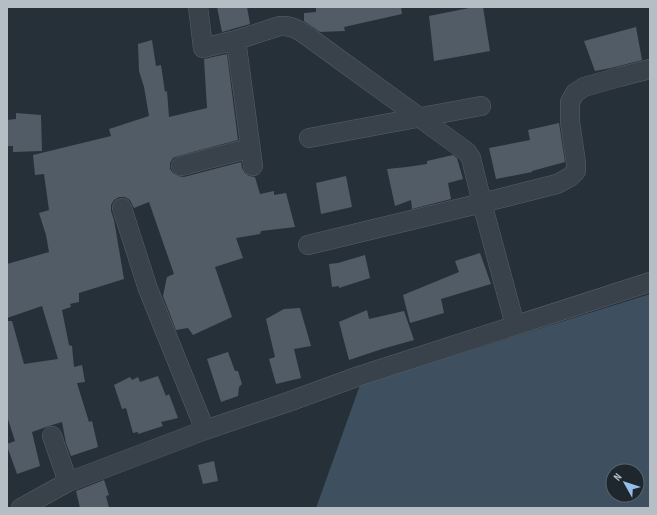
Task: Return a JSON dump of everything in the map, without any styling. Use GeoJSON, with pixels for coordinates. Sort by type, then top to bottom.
{"type":"FeatureCollection","features":[{"type":"Feature","properties":{"kind":"street"},"geometry":{"type":"LineString","coordinates":[[198,7],[202,48],[236,40],[280,26],[296,28],[470,155],[515,325]]}},
{"type":"Feature","properties":{"kind":"street"},"geometry":{"type":"LineString","coordinates":[[181,166],[252,157],[236,40]]}},
{"type":"Feature","properties":{"kind":"street"},"geometry":{"type":"LineString","coordinates":[[308,245],[557,184],[570,177],[576,171],[570,116],[570,102],[575,93],[584,87],[650,70]]}},
{"type":"Feature","properties":{"kind":"street"},"geometry":{"type":"LineString","coordinates":[[309,138],[481,106]]}},
{"type":"Feature","properties":{"kind":"street"},"geometry":{"type":"LineString","coordinates":[[122,208],[148,289],[205,430]]}},
{"type":"Feature","properties":{"kind":"street"},"geometry":{"type":"LineString","coordinates":[[21,508],[68,482],[205,430],[359,376],[650,282]]}},
{"type":"Feature","properties":{"kind":"street"},"geometry":{"type":"LineString","coordinates":[[52,436],[68,482]]}},
{"type":"Feature","properties":{"kind":"water"},"geometry":{"type":"Polygon","coordinates":[[[650,294],[650,508],[316,508],[360,385],[650,294]]]}},
{"type":"Feature","properties":{"kind":"building"},"geometry":{"type":"Polygon","coordinates":[[[217,7],[247,7],[250,24],[222,32],[217,7]]]}},
{"type":"Feature","properties":{"kind":"building"},"geometry":{"type":"Polygon","coordinates":[[[316,7],[401,7],[402,14],[344,27],[345,31],[320,32],[304,21],[304,13],[316,12],[316,7]]]}},
{"type":"Feature","properties":{"kind":"building"},"geometry":{"type":"Polygon","coordinates":[[[474,7],[483,7],[490,51],[434,61],[429,16],[474,7]]]}},
{"type":"Feature","properties":{"kind":"building"},"geometry":{"type":"Polygon","coordinates":[[[636,27],[642,60],[595,71],[584,41],[636,27]]]}},
{"type":"Feature","properties":{"kind":"building"},"geometry":{"type":"Polygon","coordinates":[[[152,40],[156,66],[161,65],[165,92],[167,91],[169,117],[207,108],[204,59],[227,54],[238,140],[173,158],[170,163],[170,169],[173,173],[184,177],[241,162],[245,173],[249,176],[255,177],[260,194],[274,191],[274,195],[286,193],[295,227],[261,231],[260,234],[236,238],[243,258],[215,267],[232,317],[193,335],[188,328],[176,330],[163,296],[167,277],[174,274],[149,202],[134,208],[130,200],[125,197],[119,197],[114,200],[111,205],[111,211],[114,220],[124,279],[79,293],[79,302],[70,304],[71,307],[62,310],[69,345],[72,346],[74,367],[82,365],[85,382],[77,383],[89,422],[92,421],[98,447],[71,456],[66,443],[62,422],[49,426],[32,432],[40,466],[17,474],[7,446],[7,444],[15,441],[7,416],[7,321],[12,321],[24,364],[58,359],[42,306],[7,318],[7,264],[49,252],[46,235],[39,213],[49,210],[44,174],[35,175],[33,155],[111,136],[109,129],[149,116],[144,87],[139,71],[138,44],[152,40]]]}},
{"type":"Feature","properties":{"kind":"building"},"geometry":{"type":"Polygon","coordinates":[[[16,113],[41,115],[42,151],[13,152],[13,146],[7,146],[7,120],[16,119],[16,113]]]}},
{"type":"Feature","properties":{"kind":"building"},"geometry":{"type":"Polygon","coordinates":[[[559,123],[565,162],[532,172],[496,179],[489,148],[530,140],[528,130],[559,123]]]}},
{"type":"Feature","properties":{"kind":"building"},"geometry":{"type":"Polygon","coordinates":[[[453,155],[457,158],[463,179],[448,183],[451,199],[412,209],[411,200],[395,206],[387,169],[427,164],[427,161],[453,155]]]}},
{"type":"Feature","properties":{"kind":"building"},"geometry":{"type":"Polygon","coordinates":[[[346,176],[352,207],[321,214],[316,183],[346,176]]]}},
{"type":"Feature","properties":{"kind":"building"},"geometry":{"type":"Polygon","coordinates":[[[480,253],[491,284],[441,299],[444,313],[410,323],[403,295],[459,272],[455,261],[480,253]]]}},
{"type":"Feature","properties":{"kind":"building"},"geometry":{"type":"Polygon","coordinates":[[[365,255],[370,278],[339,288],[339,286],[332,287],[329,264],[338,263],[365,255]]]}},
{"type":"Feature","properties":{"kind":"building"},"geometry":{"type":"Polygon","coordinates":[[[300,308],[311,346],[294,349],[301,378],[276,384],[269,359],[275,357],[266,319],[284,309],[300,308]]]}},
{"type":"Feature","properties":{"kind":"building"},"geometry":{"type":"Polygon","coordinates":[[[367,310],[369,319],[404,311],[414,340],[349,360],[339,322],[367,310]]]}},
{"type":"Feature","properties":{"kind":"building"},"geometry":{"type":"Polygon","coordinates":[[[228,352],[235,371],[238,371],[242,384],[239,387],[238,396],[221,402],[207,359],[228,352]]]}},
{"type":"Feature","properties":{"kind":"building"},"geometry":{"type":"Polygon","coordinates":[[[158,376],[166,396],[169,394],[178,418],[161,422],[163,426],[138,434],[138,432],[133,433],[126,408],[122,409],[114,385],[130,377],[132,380],[138,377],[140,382],[158,376]]]}},
{"type":"Feature","properties":{"kind":"building"},"geometry":{"type":"Polygon","coordinates":[[[214,461],[218,481],[203,484],[198,465],[214,461]]]}},
{"type":"Feature","properties":{"kind":"building"},"geometry":{"type":"Polygon","coordinates":[[[104,480],[109,495],[106,496],[109,508],[80,508],[76,491],[104,480]]]}}]}
